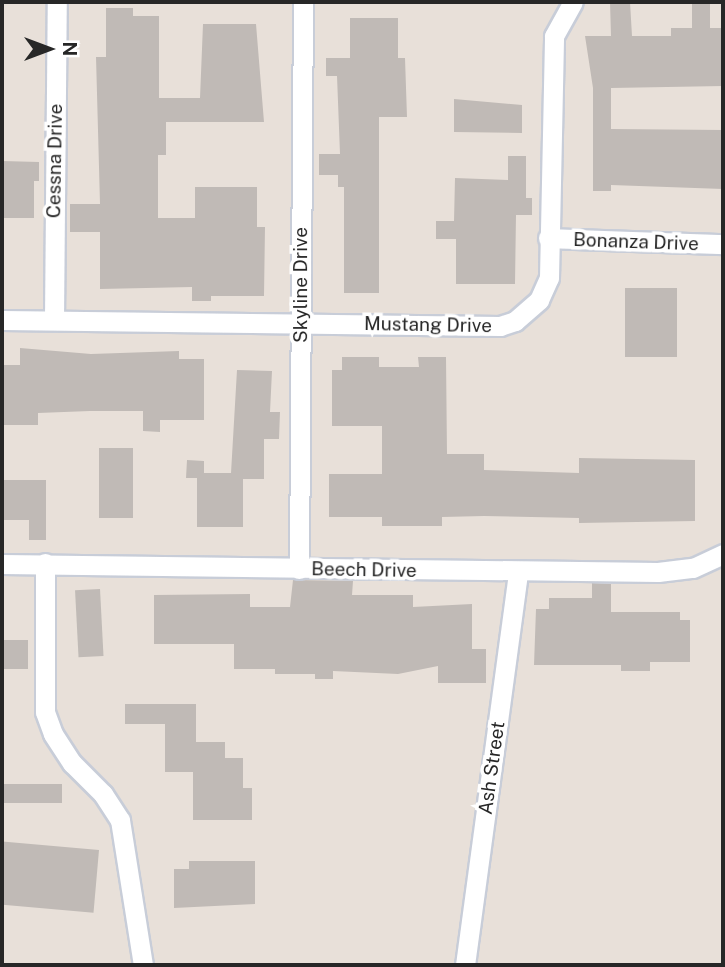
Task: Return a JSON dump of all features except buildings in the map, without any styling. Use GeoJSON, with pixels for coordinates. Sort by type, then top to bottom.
{"type":"FeatureCollection","features":[{"type":"Feature","properties":{"kind":"street","name":"Cessna Drive"},"geometry":{"type":"LineString","coordinates":[[54,320],[57,2]]}},
{"type":"Feature","properties":{"kind":"street","name":"Skyline Drive"},"geometry":{"type":"LineString","coordinates":[[299,569],[303,2]]}},
{"type":"Feature","properties":{"kind":"street","name":"Mustang Drive"},"geometry":{"type":"LineString","coordinates":[[2,320],[500,326],[515,321],[539,300],[550,278],[548,239],[554,36],[573,2]]}},
{"type":"Feature","properties":{"kind":"street","name":"Bonanza Drive"},"geometry":{"type":"LineString","coordinates":[[548,239],[723,244]]}},
{"type":"Feature","properties":{"kind":"street","name":"Beech Drive"},"geometry":{"type":"LineString","coordinates":[[2,564],[658,572],[693,568],[723,554]]}},
{"type":"Feature","properties":{"kind":"street"},"geometry":{"type":"LineString","coordinates":[[45,564],[45,712],[52,734],[72,763],[103,794],[120,821],[143,965]]}},
{"type":"Feature","properties":{"kind":"street","name":"Ash Street"},"geometry":{"type":"LineString","coordinates":[[465,965],[518,572]]}}]}
